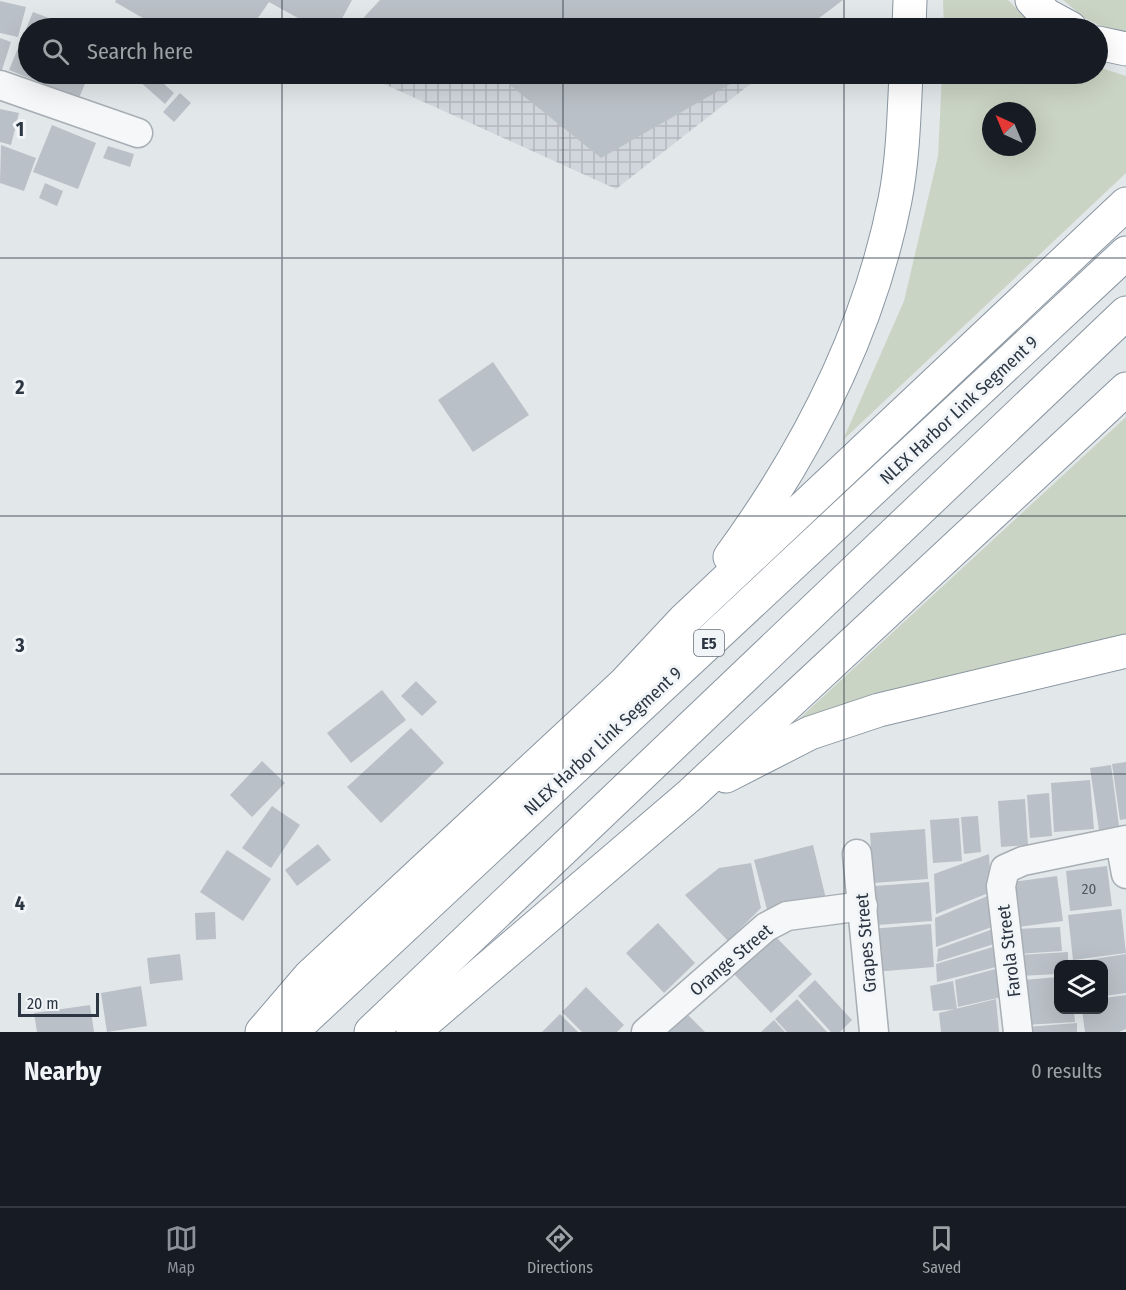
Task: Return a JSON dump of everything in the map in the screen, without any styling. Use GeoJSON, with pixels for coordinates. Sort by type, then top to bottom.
{"type":"FeatureCollection","features":[{"type":"Feature","properties":{"kind":"highway"},"geometry":{"type":"LineString","coordinates":[[909,18],[910,0]]}},
{"type":"Feature","properties":{"kind":"highway"},"geometry":{"type":"LineString","coordinates":[[1032,0],[1052,18]]}},
{"type":"Feature","properties":{"kind":"highway"},"geometry":{"type":"LineString","coordinates":[[1108,45],[1126,49]]}},
{"type":"Feature","properties":{"kind":"highway"},"geometry":{"type":"LineString","coordinates":[[684,621],[756,521],[802,449],[859,326],[879,264],[895,199],[905,84]]}},
{"type":"Feature","properties":{"kind":"highway"},"geometry":{"type":"LineString","coordinates":[[262,1032],[310,976],[625,683],[684,621],[1126,204]]}},
{"type":"Feature","properties":{"kind":"highway","name":"NLEX Harbor Link Segment 9"},"geometry":{"type":"LineString","coordinates":[[291,1032],[1126,253]]}},
{"type":"Feature","properties":{"kind":"highway"},"geometry":{"type":"LineString","coordinates":[[371,1032],[1126,313]]}},
{"type":"Feature","properties":{"kind":"highway"},"geometry":{"type":"LineString","coordinates":[[413,1032],[690,795],[1126,389]]}},
{"type":"Feature","properties":{"kind":"highway"},"geometry":{"type":"LineString","coordinates":[[690,795],[810,733],[879,710],[1126,651]]}},
{"type":"Feature","properties":{"kind":"street"},"geometry":{"type":"LineString","coordinates":[[0,85],[138,133]]}},
{"type":"Feature","properties":{"kind":"street"},"geometry":{"type":"LineString","coordinates":[[1123,841],[1126,874]]}},
{"type":"Feature","properties":{"kind":"street","name":"Farola Street"},"geometry":{"type":"LineString","coordinates":[[1018,1032],[1002,886],[1005,869],[1023,861],[1123,841]]}},
{"type":"Feature","properties":{"kind":"street","name":"Grapes Street"},"geometry":{"type":"LineString","coordinates":[[857,854],[873,1031]]}},
{"type":"Feature","properties":{"kind":"street","name":"Orange Street"},"geometry":{"type":"LineString","coordinates":[[646,1032],[766,927],[788,916],[863,906]]}},
{"type":"Feature","properties":{"kind":"shaded area"},"geometry":{"type":"Polygon","coordinates":[[[384,84],[750,84],[616,189],[384,84]]]}},
{"type":"Feature","properties":{"kind":"green space"},"geometry":{"type":"Polygon","coordinates":[[[943,0],[1008,0],[1025,18],[944,18],[943,0]]]}},
{"type":"Feature","properties":{"kind":"green space"},"geometry":{"type":"Polygon","coordinates":[[[1063,0],[1126,0],[1126,37],[1108,29],[1108,18],[1085,18],[1063,0]]]}},
{"type":"Feature","properties":{"kind":"green space"},"geometry":{"type":"Polygon","coordinates":[[[1108,70],[1126,76],[1126,173],[843,440],[904,301],[938,156],[942,84],[1108,84],[1108,70]]]}},
{"type":"Feature","properties":{"kind":"green space"},"geometry":{"type":"Polygon","coordinates":[[[1126,417],[1126,639],[787,730],[1126,417]]]}},
{"type":"Feature","properties":{"kind":"building"},"geometry":{"type":"Polygon","coordinates":[[[116,0],[352,0],[342,18],[298,18],[269,2],[258,18],[143,18],[115,2],[116,0]]]}},
{"type":"Feature","properties":{"kind":"building"},"geometry":{"type":"Polygon","coordinates":[[[380,0],[843,0],[819,18],[363,18],[380,0]]]}},
{"type":"Feature","properties":{"kind":"building"},"geometry":{"type":"Polygon","coordinates":[[[0,1],[26,7],[23,18],[18,18],[18,37],[0,33],[0,1]]]}},
{"type":"Feature","properties":{"kind":"building"},"geometry":{"type":"Polygon","coordinates":[[[33,12],[49,18],[31,18],[33,12]]]}},
{"type":"Feature","properties":{"kind":"building"},"geometry":{"type":"Polygon","coordinates":[[[0,38],[11,42],[0,76],[0,38]]]}},
{"type":"Feature","properties":{"kind":"building"},"geometry":{"type":"Polygon","coordinates":[[[18,48],[18,74],[9,70],[18,48]]]}},
{"type":"Feature","properties":{"kind":"building"},"geometry":{"type":"Polygon","coordinates":[[[44,84],[85,84],[79,98],[44,84]]]}},
{"type":"Feature","properties":{"kind":"building"},"geometry":{"type":"Polygon","coordinates":[[[142,84],[164,84],[174,93],[165,104],[142,84]]]}},
{"type":"Feature","properties":{"kind":"building"},"geometry":{"type":"Polygon","coordinates":[[[509,84],[730,84],[601,158],[509,84]]]}},
{"type":"Feature","properties":{"kind":"building"},"geometry":{"type":"Polygon","coordinates":[[[180,93],[191,103],[174,122],[163,112],[180,93]]]}},
{"type":"Feature","properties":{"kind":"building"},"geometry":{"type":"Polygon","coordinates":[[[0,109],[19,113],[11,145],[0,142],[0,109]]]}},
{"type":"Feature","properties":{"kind":"building"},"geometry":{"type":"Polygon","coordinates":[[[52,125],[96,143],[78,189],[33,172],[52,125]]]}},
{"type":"Feature","properties":{"kind":"building"},"geometry":{"type":"Polygon","coordinates":[[[1,145],[36,158],[24,191],[0,183],[1,145]]]}},
{"type":"Feature","properties":{"kind":"building"},"geometry":{"type":"Polygon","coordinates":[[[108,146],[134,154],[130,167],[103,158],[108,146]]]}},
{"type":"Feature","properties":{"kind":"building"},"geometry":{"type":"Polygon","coordinates":[[[45,183],[63,191],[57,206],[39,198],[45,183]]]}},
{"type":"Feature","properties":{"kind":"building"},"geometry":{"type":"Polygon","coordinates":[[[493,362],[529,415],[473,452],[438,400],[493,362]]]}},
{"type":"Feature","properties":{"kind":"building"},"geometry":{"type":"Polygon","coordinates":[[[416,681],[437,702],[422,716],[401,696],[416,681]]]}},
{"type":"Feature","properties":{"kind":"building"},"geometry":{"type":"Polygon","coordinates":[[[382,690],[406,720],[351,763],[327,733],[382,690]]]}},
{"type":"Feature","properties":{"kind":"building"},"geometry":{"type":"Polygon","coordinates":[[[411,728],[444,763],[381,823],[347,787],[411,728]]]}},
{"type":"Feature","properties":{"kind":"building"},"geometry":{"type":"Polygon","coordinates":[[[262,761],[285,783],[252,817],[230,795],[262,761]]]}},
{"type":"Feature","properties":{"kind":"building"},"geometry":{"type":"Polygon","coordinates":[[[1126,762],[1126,819],[1120,820],[1112,764],[1126,762]]]}},
{"type":"Feature","properties":{"kind":"building"},"geometry":{"type":"Polygon","coordinates":[[[1111,765],[1119,826],[1099,830],[1090,768],[1111,765]]]}},
{"type":"Feature","properties":{"kind":"building"},"geometry":{"type":"Polygon","coordinates":[[[1090,780],[1094,829],[1054,832],[1051,783],[1090,780]]]}},
{"type":"Feature","properties":{"kind":"building"},"geometry":{"type":"Polygon","coordinates":[[[1049,793],[1052,836],[1030,838],[1027,795],[1049,793]]]}},
{"type":"Feature","properties":{"kind":"building"},"geometry":{"type":"Polygon","coordinates":[[[1025,799],[1028,845],[1001,847],[998,801],[1025,799]]]}},
{"type":"Feature","properties":{"kind":"building"},"geometry":{"type":"Polygon","coordinates":[[[272,806],[300,825],[271,868],[242,848],[272,806]]]}},
{"type":"Feature","properties":{"kind":"building"},"geometry":{"type":"Polygon","coordinates":[[[978,816],[981,852],[964,854],[961,817],[978,816]]]}},
{"type":"Feature","properties":{"kind":"building"},"geometry":{"type":"Polygon","coordinates":[[[959,818],[962,861],[933,863],[930,820],[959,818]]]}},
{"type":"Feature","properties":{"kind":"building"},"geometry":{"type":"Polygon","coordinates":[[[925,829],[928,879],[873,883],[870,833],[925,829]]]}},
{"type":"Feature","properties":{"kind":"building"},"geometry":{"type":"Polygon","coordinates":[[[318,844],[331,860],[297,886],[285,870],[318,844]]]}},
{"type":"Feature","properties":{"kind":"building"},"geometry":{"type":"Polygon","coordinates":[[[813,845],[827,903],[769,917],[754,860],[813,845]]]}},
{"type":"Feature","properties":{"kind":"building"},"geometry":{"type":"Polygon","coordinates":[[[227,850],[271,879],[243,921],[200,892],[227,850]]]}},
{"type":"Feature","properties":{"kind":"building"},"geometry":{"type":"Polygon","coordinates":[[[989,854],[991,892],[936,914],[934,874],[989,854]]]}},
{"type":"Feature","properties":{"kind":"building"},"geometry":{"type":"Polygon","coordinates":[[[751,863],[761,908],[728,941],[685,895],[719,868],[751,863]]]}},
{"type":"Feature","properties":{"kind":"building"},"geometry":{"type":"Polygon","coordinates":[[[1107,866],[1112,906],[1070,911],[1066,871],[1107,866]]]}},
{"type":"Feature","properties":{"kind":"building"},"geometry":{"type":"Polygon","coordinates":[[[1057,876],[1063,921],[1018,927],[1012,882],[1057,876]]]}},
{"type":"Feature","properties":{"kind":"building"},"geometry":{"type":"Polygon","coordinates":[[[929,882],[932,921],[877,925],[874,886],[929,882]]]}},
{"type":"Feature","properties":{"kind":"building"},"geometry":{"type":"Polygon","coordinates":[[[990,895],[992,927],[936,947],[935,918],[990,895]]]}},
{"type":"Feature","properties":{"kind":"building"},"geometry":{"type":"Polygon","coordinates":[[[1121,909],[1126,953],[1073,960],[1068,915],[1121,909]]]}},
{"type":"Feature","properties":{"kind":"building"},"geometry":{"type":"Polygon","coordinates":[[[215,912],[216,939],[196,940],[195,913],[215,912]]]}},
{"type":"Feature","properties":{"kind":"building"},"geometry":{"type":"Polygon","coordinates":[[[658,923],[695,963],[664,993],[626,953],[658,923]]]}},
{"type":"Feature","properties":{"kind":"building"},"geometry":{"type":"Polygon","coordinates":[[[931,924],[934,967],[874,972],[871,929],[931,924]]]}},
{"type":"Feature","properties":{"kind":"building"},"geometry":{"type":"Polygon","coordinates":[[[1060,927],[1062,951],[1018,954],[1016,929],[1060,927]]]}},
{"type":"Feature","properties":{"kind":"building"},"geometry":{"type":"Polygon","coordinates":[[[993,929],[994,944],[937,962],[938,949],[993,929]]]}},
{"type":"Feature","properties":{"kind":"building"},"geometry":{"type":"Polygon","coordinates":[[[775,936],[812,974],[771,1013],[734,974],[775,936]]]}},
{"type":"Feature","properties":{"kind":"building"},"geometry":{"type":"Polygon","coordinates":[[[993,947],[996,967],[937,982],[936,964],[993,947]]]}},
{"type":"Feature","properties":{"kind":"building"},"geometry":{"type":"Polygon","coordinates":[[[1068,952],[1068,960],[1054,960],[1054,974],[1020,976],[1019,955],[1068,952]]]}},
{"type":"Feature","properties":{"kind":"building"},"geometry":{"type":"Polygon","coordinates":[[[180,954],[183,980],[150,984],[147,958],[180,954]]]}},
{"type":"Feature","properties":{"kind":"building"},"geometry":{"type":"Polygon","coordinates":[[[1126,954],[1126,993],[1108,995],[1108,960],[1087,960],[1126,954]]]}},
{"type":"Feature","properties":{"kind":"building"},"geometry":{"type":"Polygon","coordinates":[[[999,968],[1002,997],[958,1007],[955,980],[999,968]]]}},
{"type":"Feature","properties":{"kind":"building"},"geometry":{"type":"Polygon","coordinates":[[[1054,977],[1054,1014],[1074,1014],[1075,1022],[1025,1025],[1023,980],[1054,977]]]}},
{"type":"Feature","properties":{"kind":"building"},"geometry":{"type":"Polygon","coordinates":[[[815,980],[852,1020],[840,1032],[831,1032],[798,996],[815,980]]]}},
{"type":"Feature","properties":{"kind":"building"},"geometry":{"type":"Polygon","coordinates":[[[953,981],[957,1009],[933,1011],[930,986],[953,981]]]}},
{"type":"Feature","properties":{"kind":"building"},"geometry":{"type":"Polygon","coordinates":[[[141,986],[147,1026],[107,1032],[101,993],[141,986]]]}},
{"type":"Feature","properties":{"kind":"building"},"geometry":{"type":"Polygon","coordinates":[[[586,987],[624,1025],[617,1032],[582,1032],[562,1012],[586,987]]]}},
{"type":"Feature","properties":{"kind":"building"},"geometry":{"type":"Polygon","coordinates":[[[1126,995],[1126,1029],[1119,1032],[1085,1032],[1083,1014],[1108,1014],[1108,997],[1126,995]]]}},
{"type":"Feature","properties":{"kind":"building"},"geometry":{"type":"Polygon","coordinates":[[[797,999],[827,1032],[787,1032],[775,1019],[797,999]]]}},
{"type":"Feature","properties":{"kind":"building"},"geometry":{"type":"Polygon","coordinates":[[[996,999],[999,1032],[941,1032],[939,1013],[996,999]]]}},
{"type":"Feature","properties":{"kind":"building"},"geometry":{"type":"Polygon","coordinates":[[[90,1005],[94,1032],[37,1032],[34,1013],[90,1005]]]}},
{"type":"Feature","properties":{"kind":"building"},"geometry":{"type":"Polygon","coordinates":[[[560,1014],[578,1032],[542,1032],[560,1014]]]}},
{"type":"Feature","properties":{"kind":"building"},"geometry":{"type":"Polygon","coordinates":[[[687,1014],[705,1032],[668,1032],[687,1014]]]}},
{"type":"Feature","properties":{"kind":"building"},"geometry":{"type":"Polygon","coordinates":[[[774,1020],[785,1032],[761,1032],[774,1020]]]}},
{"type":"Feature","properties":{"kind":"building"},"geometry":{"type":"Polygon","coordinates":[[[1077,1023],[1077,1032],[1026,1032],[1026,1027],[1077,1023]]]}}]}
